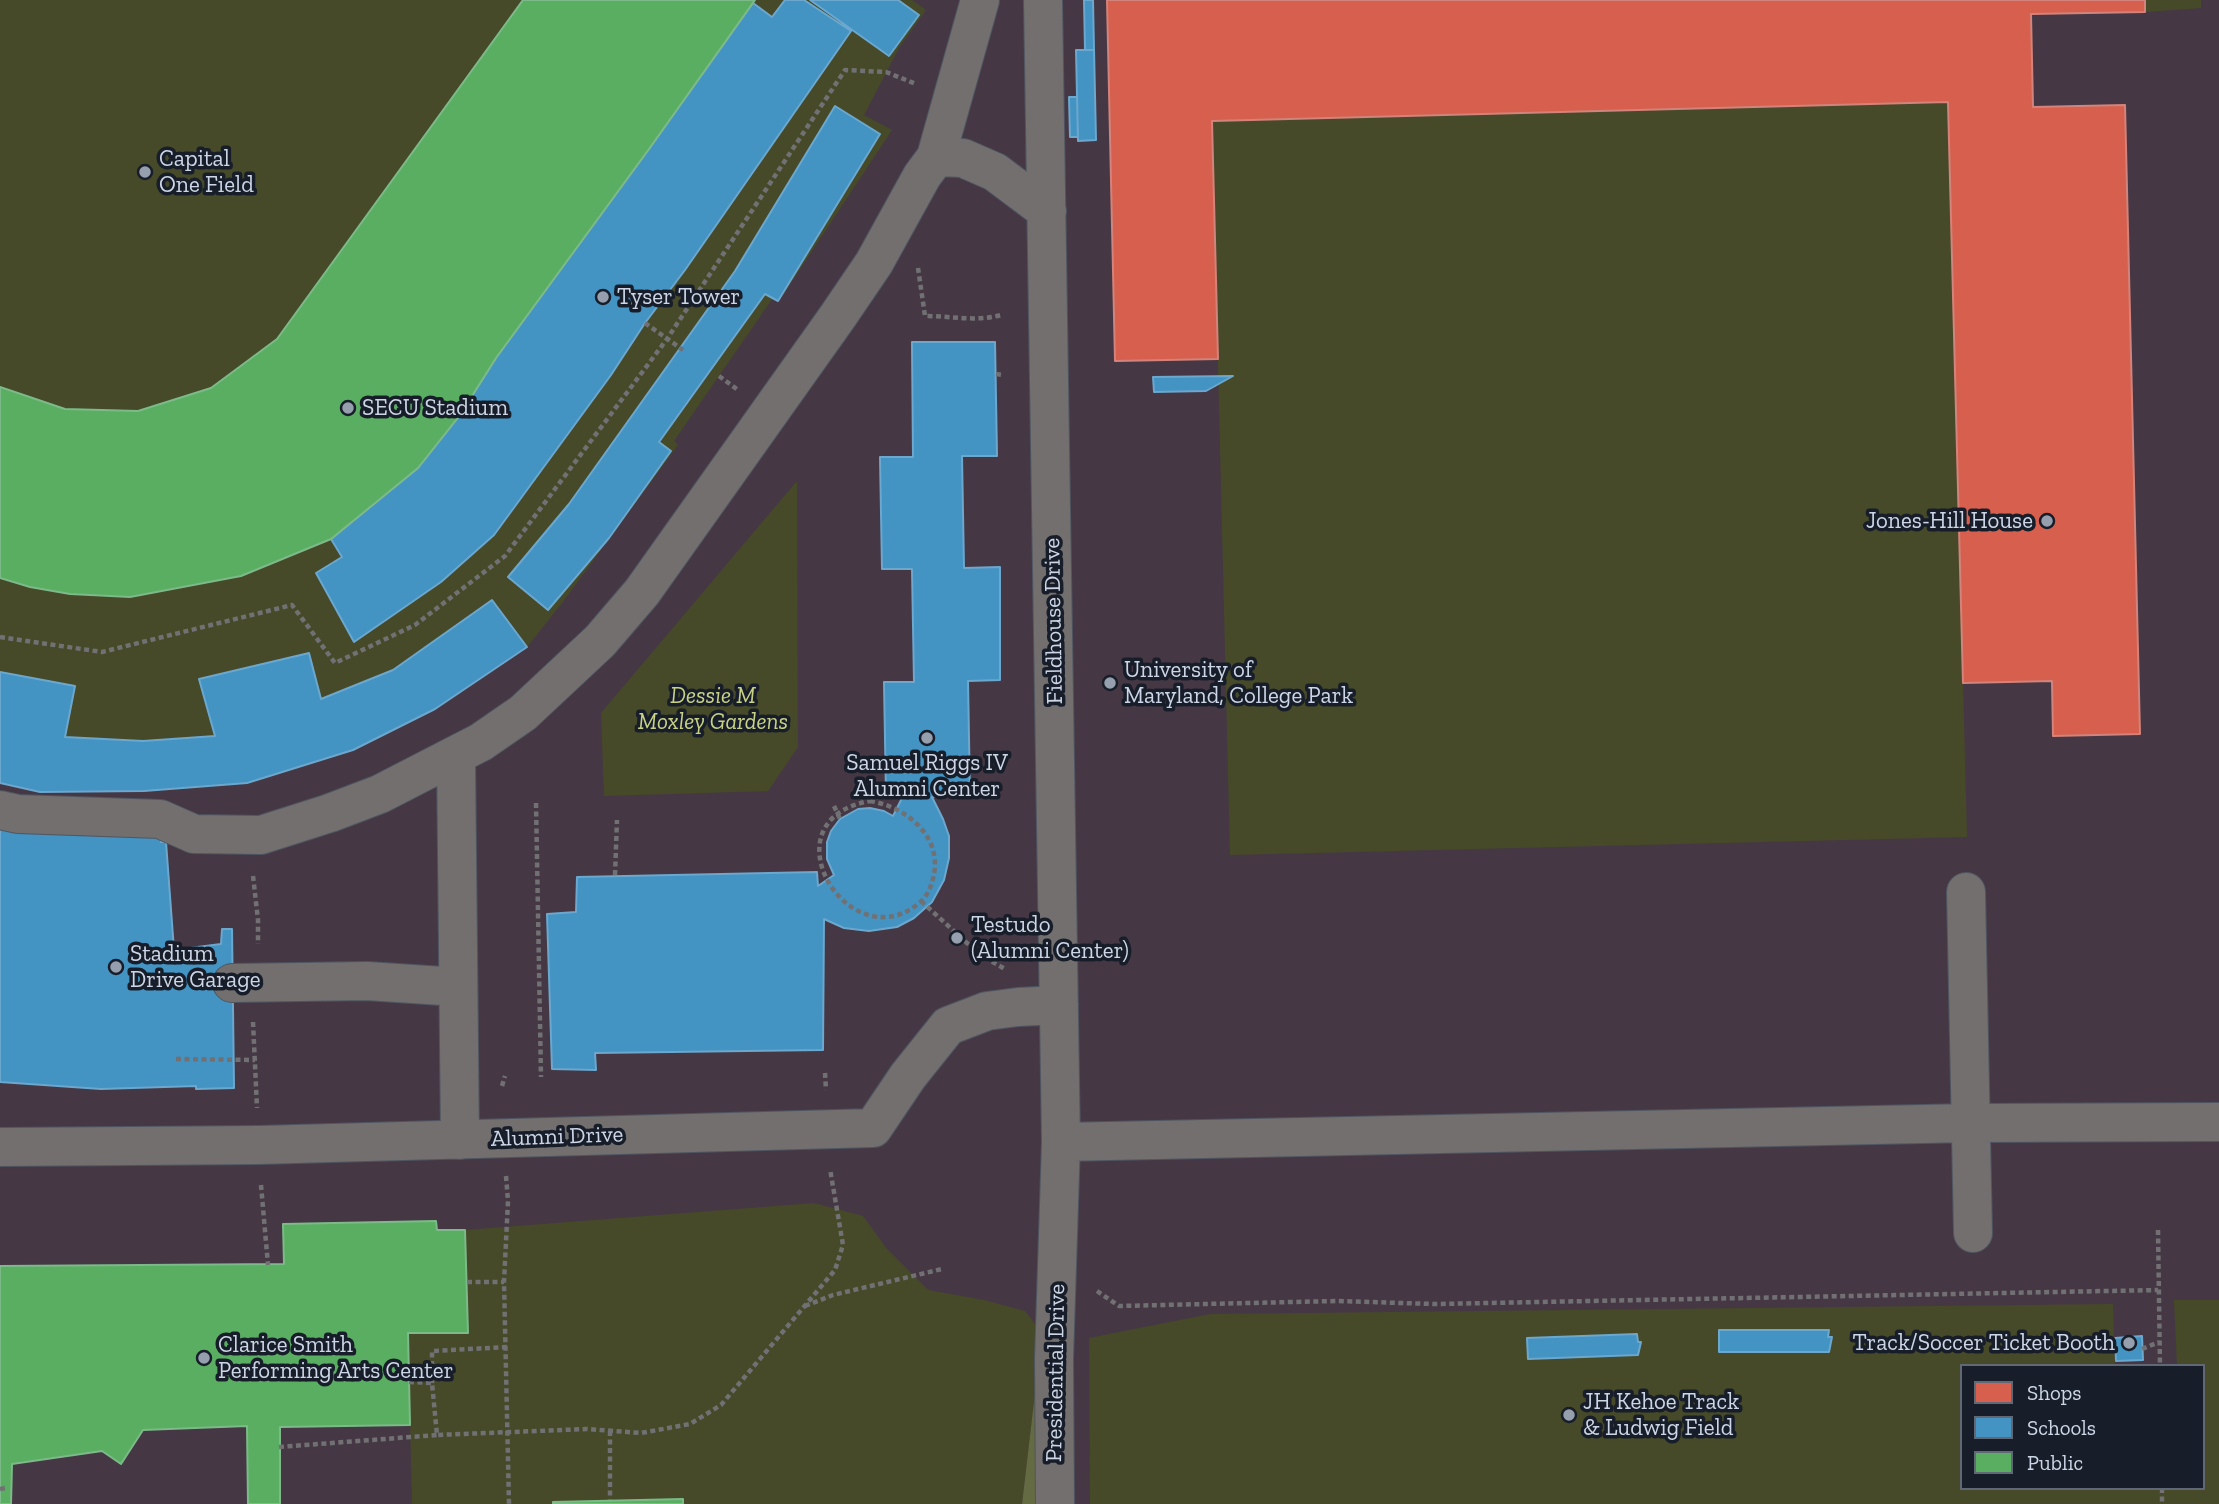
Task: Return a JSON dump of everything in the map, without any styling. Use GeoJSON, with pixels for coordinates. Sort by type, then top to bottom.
{"type":"FeatureCollection","features":[{"type":"Feature","properties":{"kind":"street"},"geometry":{"type":"LineString","coordinates":[[0,810],[18,814],[159,819],[194,834],[261,835],[380,794],[456,756],[523,713],[600,641],[642,592],[874,263],[936,156],[980,0]]}},
{"type":"Feature","properties":{"kind":"street","name":"Fieldhouse Drive"},"geometry":{"type":"LineString","coordinates":[[1043,0],[1058,840],[1061,1142],[1059,1242]]}},
{"type":"Feature","properties":{"kind":"street"},"geometry":{"type":"LineString","coordinates":[[936,156],[963,158],[995,172],[1047,211]]}},
{"type":"Feature","properties":{"kind":"street"},"geometry":{"type":"LineString","coordinates":[[456,756],[460,1140]]}},
{"type":"Feature","properties":{"kind":"street"},"geometry":{"type":"LineString","coordinates":[[1965,892],[1973,1233]]}},
{"type":"Feature","properties":{"kind":"street"},"geometry":{"type":"LineString","coordinates":[[243,983],[367,981],[458,987]]}},
{"type":"Feature","properties":{"kind":"street","name":"Alumni Drive"},"geometry":{"type":"LineString","coordinates":[[0,1147],[259,1145],[873,1128],[908,1076],[948,1027],[987,1011],[1059,1005]]}},
{"type":"Feature","properties":{"kind":"street"},"geometry":{"type":"LineString","coordinates":[[1061,1142],[1970,1123],[2219,1122]]}},
{"type":"Feature","properties":{"kind":"street","name":"Presidential Drive"},"geometry":{"type":"LineString","coordinates":[[1055,1504],[1054,1359],[1059,1242]]}},
{"type":"Feature","properties":{"kind":"path"},"geometry":{"type":"LineString","coordinates":[[0,637],[102,652],[292,605],[335,663],[415,625],[505,556],[667,339],[845,69],[886,72],[920,85]]}},
{"type":"Feature","properties":{"kind":"path"},"geometry":{"type":"LineString","coordinates":[[916,259],[925,316],[989,319],[1001,315]]}},
{"type":"Feature","properties":{"kind":"path"},"geometry":{"type":"LineString","coordinates":[[645,323],[683,350]]}},
{"type":"Feature","properties":{"kind":"path"},"geometry":{"type":"LineString","coordinates":[[996,374],[1003,375]]}},
{"type":"Feature","properties":{"kind":"path"},"geometry":{"type":"LineString","coordinates":[[719,376],[734,388]]}},
{"type":"Feature","properties":{"kind":"path"},"geometry":{"type":"LineString","coordinates":[[870,801],[884,803],[912,819],[923,829],[932,844],[936,872],[921,901],[906,913],[891,918],[877,918],[847,905],[827,880],[819,860],[819,842],[835,809],[870,801]]}},
{"type":"Feature","properties":{"kind":"path"},"geometry":{"type":"LineString","coordinates":[[536,803],[541,1077]]}},
{"type":"Feature","properties":{"kind":"path"},"geometry":{"type":"LineString","coordinates":[[835,809],[840,819]]}},
{"type":"Feature","properties":{"kind":"path"},"geometry":{"type":"LineString","coordinates":[[615,876],[617,820]]}},
{"type":"Feature","properties":{"kind":"path"},"geometry":{"type":"LineString","coordinates":[[249,834],[258,920],[243,983],[253,1026],[257,1110]]}},
{"type":"Feature","properties":{"kind":"path"},"geometry":{"type":"LineString","coordinates":[[921,901],[979,954],[1015,974]]}},
{"type":"Feature","properties":{"kind":"path"},"geometry":{"type":"LineString","coordinates":[[176,1059],[255,1060]]}},
{"type":"Feature","properties":{"kind":"path"},"geometry":{"type":"LineString","coordinates":[[502,1086],[505,1076]]}},
{"type":"Feature","properties":{"kind":"path"},"geometry":{"type":"LineString","coordinates":[[505,1164],[508,1201],[504,1282],[509,1504]]}},
{"type":"Feature","properties":{"kind":"path"},"geometry":{"type":"LineString","coordinates":[[279,1447],[507,1431],[587,1429],[641,1433],[690,1424],[721,1405],[835,1270],[843,1245],[830,1168]]}},
{"type":"Feature","properties":{"kind":"path"},"geometry":{"type":"LineString","coordinates":[[262,1207],[268,1265]]}},
{"type":"Feature","properties":{"kind":"path"},"geometry":{"type":"LineString","coordinates":[[2158,1230],[2160,1364]]}},
{"type":"Feature","properties":{"kind":"path"},"geometry":{"type":"LineString","coordinates":[[804,1306],[834,1295],[942,1269]]}},
{"type":"Feature","properties":{"kind":"path"},"geometry":{"type":"LineString","coordinates":[[467,1282],[504,1282]]}},
{"type":"Feature","properties":{"kind":"path"},"geometry":{"type":"LineString","coordinates":[[1097,1293],[1119,1307],[1336,1301],[1448,1303],[2158,1290]]}},
{"type":"Feature","properties":{"kind":"path"},"geometry":{"type":"LineString","coordinates":[[2142,1349],[2159,1342]]}},
{"type":"Feature","properties":{"kind":"path"},"geometry":{"type":"LineString","coordinates":[[437,1435],[432,1351],[507,1347]]}},
{"type":"Feature","properties":{"kind":"path"},"geometry":{"type":"LineString","coordinates":[[409,1382],[432,1382]]}},
{"type":"Feature","properties":{"kind":"path"},"geometry":{"type":"LineString","coordinates":[[610,1430],[610,1500]]}},
{"type":"Feature","properties":{"kind":"shaded area","name":"University of Maryland, College Park"},"geometry":{"type":"Polygon","coordinates":[[[0,0],[2219,0],[2219,1504],[0,1504],[0,0]]]}},
{"type":"Feature","properties":{"kind":"green space","name":"SECU Stadium"},"geometry":{"type":"Polygon","coordinates":[[[0,0],[912,0],[926,10],[899,48],[864,115],[892,130],[783,295],[777,292],[674,441],[678,445],[527,647],[435,709],[353,750],[247,783],[144,791],[40,792],[0,783],[0,0]]]}},
{"type":"Feature","properties":{"kind":"green space"},"geometry":{"type":"Polygon","coordinates":[[[2145,0],[2201,0],[2201,8],[2145,12],[2145,0]]]}},
{"type":"Feature","properties":{"kind":"green space"},"geometry":{"type":"Polygon","coordinates":[[[1948,102],[1967,837],[1230,855],[1212,121],[1948,102]]]}},
{"type":"Feature","properties":{"kind":"green space","name":"Dessie M Moxley Gardens"},"geometry":{"type":"Polygon","coordinates":[[[797,481],[798,747],[768,791],[604,796],[601,713],[797,481]]]}},
{"type":"Feature","properties":{"kind":"green space"},"geometry":{"type":"Polygon","coordinates":[[[814,1203],[863,1216],[887,1249],[928,1290],[1025,1311],[1042,1333],[1022,1504],[683,1504],[682,1499],[553,1504],[412,1504],[408,1333],[468,1333],[465,1230],[814,1203]]]}},
{"type":"Feature","properties":{"kind":"green space","name":"JH Kehoe Track & Ludwig Field"},"geometry":{"type":"Polygon","coordinates":[[[2174,1300],[2219,1300],[2219,1504],[1090,1504],[1089,1338],[1210,1314],[2113,1304],[2115,1364],[1960,1364],[1960,1490],[2205,1490],[2205,1364],[2177,1364],[2174,1300]]]}},
{"type":"Feature","properties":{"kind":"green space"},"geometry":{"type":"Polygon","coordinates":[[[1042,1333],[1045,1504],[1022,1504],[1042,1333]]]}},
{"type":"Feature","properties":{"kind":"building: Shops","name":"Jones-Hill House"},"geometry":{"type":"Polygon","coordinates":[[[1107,0],[2145,0],[2145,12],[2031,14],[2033,107],[2125,105],[2140,734],[2053,736],[2052,681],[1963,683],[1948,102],[1212,121],[1218,359],[1115,361],[1107,0]]]}},
{"type":"Feature","properties":{"kind":"building: Schools","name":"Tyser Tower"},"geometry":{"type":"Polygon","coordinates":[[[785,0],[804,0],[851,31],[611,375],[494,535],[441,582],[354,642],[316,573],[342,557],[331,539],[418,468],[460,415],[496,358],[753,3],[772,17],[785,0]]]}},
{"type":"Feature","properties":{"kind":"building: Schools"},"geometry":{"type":"Polygon","coordinates":[[[810,0],[898,0],[919,15],[889,56],[810,0]]]}},
{"type":"Feature","properties":{"kind":"building: Schools"},"geometry":{"type":"Polygon","coordinates":[[[1084,0],[1093,0],[1094,50],[1085,50],[1084,0]]]}},
{"type":"Feature","properties":{"kind":"building: Schools"},"geometry":{"type":"Polygon","coordinates":[[[1076,50],[1094,50],[1096,140],[1078,141],[1076,50]]]}},
{"type":"Feature","properties":{"kind":"building: Schools"},"geometry":{"type":"Polygon","coordinates":[[[1069,97],[1077,97],[1078,137],[1070,137],[1069,97]]]}},
{"type":"Feature","properties":{"kind":"building: Schools"},"geometry":{"type":"Polygon","coordinates":[[[835,106],[880,134],[778,301],[765,294],[659,442],[671,451],[609,538],[548,610],[508,577],[569,504],[735,271],[835,106]]]}},
{"type":"Feature","properties":{"kind":"building: Schools","name":"Samuel Riggs IV Alumni Center"},"geometry":{"type":"Polygon","coordinates":[[[912,342],[995,342],[997,456],[962,456],[964,568],[1000,567],[1000,680],[968,681],[970,795],[932,797],[949,836],[949,858],[944,880],[932,902],[914,918],[897,927],[869,931],[844,928],[824,919],[823,1050],[595,1053],[596,1070],[552,1069],[547,914],[576,912],[577,877],[817,872],[818,886],[834,875],[827,859],[827,842],[840,819],[858,809],[870,808],[893,816],[903,796],[886,796],[884,682],[914,682],[912,569],[882,569],[880,457],[913,457],[912,342]]]}},
{"type":"Feature","properties":{"kind":"building: Schools"},"geometry":{"type":"Polygon","coordinates":[[[1233,376],[1206,391],[1154,392],[1153,377],[1233,376]]]}},
{"type":"Feature","properties":{"kind":"building: Schools"},"geometry":{"type":"Polygon","coordinates":[[[492,600],[527,647],[435,709],[353,750],[247,783],[144,791],[40,792],[0,783],[0,672],[75,686],[65,737],[143,741],[215,736],[199,679],[309,653],[321,699],[393,670],[492,600]]]}},
{"type":"Feature","properties":{"kind":"building: Schools","name":"Stadium Drive Garage"},"geometry":{"type":"Polygon","coordinates":[[[0,826],[161,838],[161,842],[166,842],[174,950],[221,944],[222,929],[232,929],[234,1088],[196,1089],[196,1086],[101,1089],[0,1082],[0,826]]]}},
{"type":"Feature","properties":{"kind":"building: Schools"},"geometry":{"type":"Polygon","coordinates":[[[1719,1330],[1829,1330],[1828,1337],[1832,1337],[1829,1352],[1719,1352],[1719,1330]]]}},
{"type":"Feature","properties":{"kind":"building: Schools"},"geometry":{"type":"Polygon","coordinates":[[[1637,1334],[1638,1342],[1641,1342],[1638,1355],[1528,1359],[1527,1338],[1637,1334]]]}},
{"type":"Feature","properties":{"kind":"building: Schools","name":"Track/Soccer Ticket Booth"},"geometry":{"type":"Polygon","coordinates":[[[2142,1336],[2143,1360],[2116,1361],[2115,1338],[2142,1336]]]}},
{"type":"Feature","properties":{"kind":"building: Public"},"geometry":{"type":"Polygon","coordinates":[[[523,0],[755,0],[496,358],[460,415],[418,468],[331,539],[241,576],[130,597],[70,594],[0,578],[0,387],[65,409],[138,411],[211,388],[277,339],[523,0]]]}},
{"type":"Feature","properties":{"kind":"building: Public","name":"Clarice Smith Performing Arts Center"},"geometry":{"type":"Polygon","coordinates":[[[436,1221],[437,1230],[465,1230],[468,1333],[408,1333],[410,1425],[280,1427],[280,1504],[248,1504],[247,1426],[143,1430],[121,1464],[102,1451],[12,1464],[11,1504],[0,1504],[0,1266],[284,1264],[283,1224],[436,1221]]]}},
{"type":"Feature","properties":{"kind":"building: Public"},"geometry":{"type":"Polygon","coordinates":[[[683,1499],[683,1504],[553,1504],[553,1502],[683,1499]]]}},
{"type":"Feature","properties":{"kind":"place","name":"Capital One Field"},"geometry":{"type":"Point","coordinates":[145,172]}},
{"type":"Feature","properties":{"kind":"place","name":"Tyser Tower"},"geometry":{"type":"Point","coordinates":[603,297]}},
{"type":"Feature","properties":{"kind":"place","name":"SECU Stadium"},"geometry":{"type":"Point","coordinates":[348,408]}},
{"type":"Feature","properties":{"kind":"place","name":"Jones-Hill House"},"geometry":{"type":"Point","coordinates":[2047,521]}},
{"type":"Feature","properties":{"kind":"place","name":"University of Maryland, College Park"},"geometry":{"type":"Point","coordinates":[1110,683]}},
{"type":"Feature","properties":{"kind":"place","name":"Samuel Riggs IV Alumni Center"},"geometry":{"type":"Point","coordinates":[927,738]}},
{"type":"Feature","properties":{"kind":"place","name":"Testudo (Alumni Center)"},"geometry":{"type":"Point","coordinates":[957,938]}},
{"type":"Feature","properties":{"kind":"place","name":"Stadium Drive Garage"},"geometry":{"type":"Point","coordinates":[116,967]}},
{"type":"Feature","properties":{"kind":"place","name":"Track/Soccer Ticket Booth"},"geometry":{"type":"Point","coordinates":[2129,1343]}},
{"type":"Feature","properties":{"kind":"place","name":"Clarice Smith Performing Arts Center"},"geometry":{"type":"Point","coordinates":[204,1358]}},
{"type":"Feature","properties":{"kind":"place","name":"JH Kehoe Track & Ludwig Field"},"geometry":{"type":"Point","coordinates":[1569,1415]}}]}
